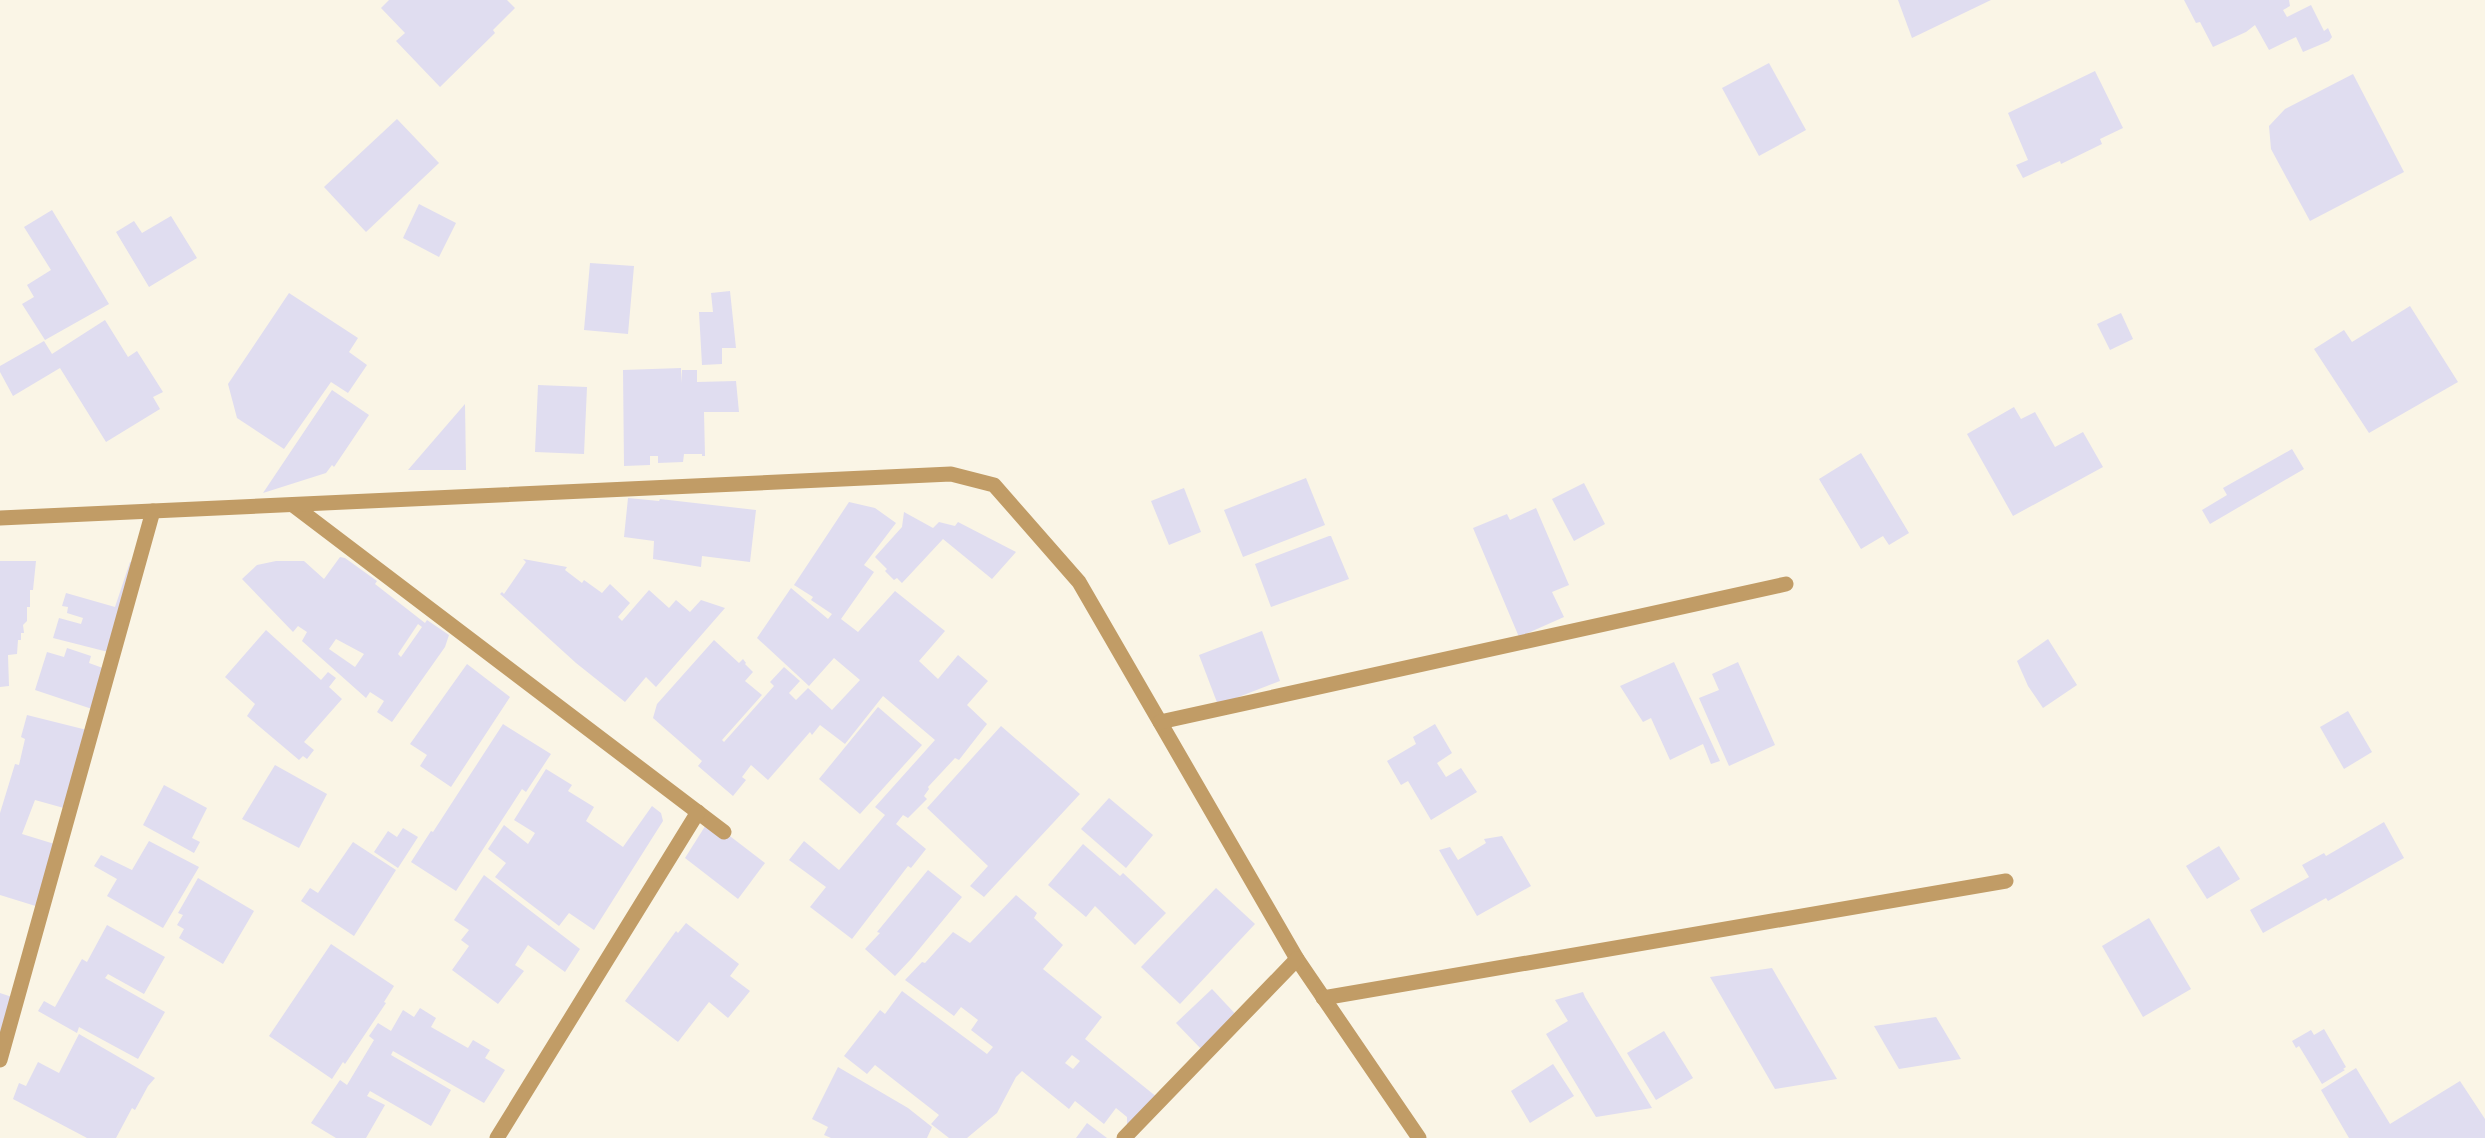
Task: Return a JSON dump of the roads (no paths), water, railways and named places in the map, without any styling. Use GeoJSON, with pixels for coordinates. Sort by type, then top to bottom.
{"type":"FeatureCollection","features":[{"type":"Feature","properties":{"kind":"street"},"geometry":{"type":"LineString","coordinates":[[0,518],[951,474],[994,485],[1079,582],[1297,959],[1419,1138]]}},
{"type":"Feature","properties":{"kind":"street"},"geometry":{"type":"LineString","coordinates":[[294,505],[724,832]]}},
{"type":"Feature","properties":{"kind":"street"},"geometry":{"type":"LineString","coordinates":[[0,1060],[153,511]]}},
{"type":"Feature","properties":{"kind":"street"},"geometry":{"type":"LineString","coordinates":[[1160,722],[1786,584]]}},
{"type":"Feature","properties":{"kind":"street"},"geometry":{"type":"LineString","coordinates":[[497,1138],[698,812]]}},
{"type":"Feature","properties":{"kind":"street"},"geometry":{"type":"LineString","coordinates":[[1323,998],[2006,881]]}},
{"type":"Feature","properties":{"kind":"street"},"geometry":{"type":"LineString","coordinates":[[1124,1138],[1297,959]]}}]}
